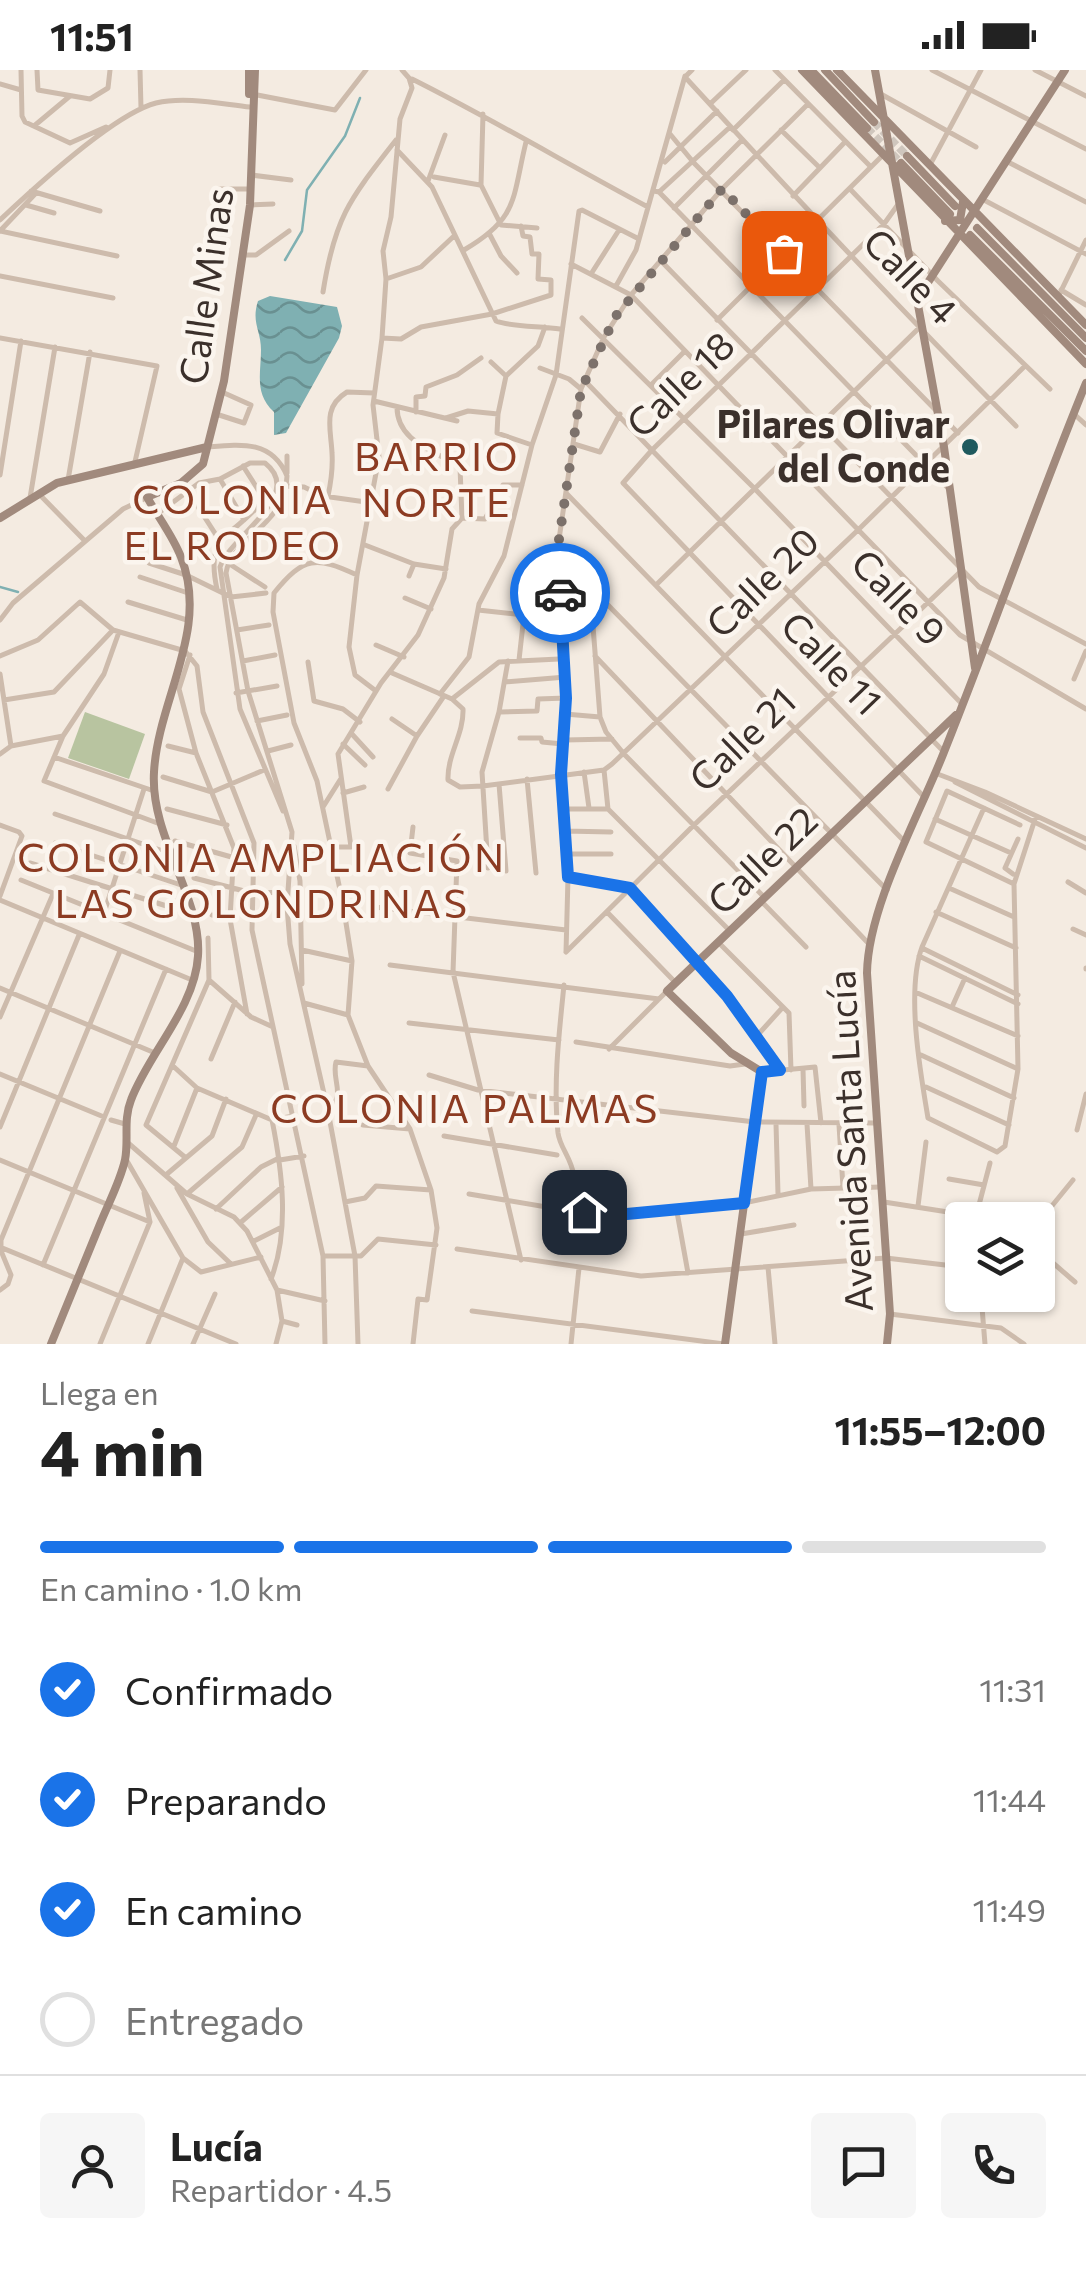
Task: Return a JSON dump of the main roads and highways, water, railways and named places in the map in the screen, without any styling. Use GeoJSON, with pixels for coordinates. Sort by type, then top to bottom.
{"type":"FeatureCollection","features":[{"type":"Feature","properties":{"kind":"water"},"geometry":{"type":"Polygon","coordinates":[[[270,296],[337,307],[342,326],[286,433],[274,435],[274,412],[261,391],[261,343],[256,315],[258,301],[270,296]]]}},
{"type":"Feature","properties":{"kind":"waterway"},"geometry":{"type":"LineString","coordinates":[[285,260],[302,231],[307,190],[345,136],[360,98]]}},
{"type":"Feature","properties":{"kind":"waterway"},"geometry":{"type":"LineString","coordinates":[[0,587],[18,592]]}},
{"type":"Feature","properties":{"kind":"tunnel"},"geometry":{"type":"LineString","coordinates":[[874,122],[907,156]]}},
{"type":"Feature","properties":{"kind":"tunnel"},"geometry":{"type":"LineString","coordinates":[[867,128],[901,163]]}},
{"type":"Feature","properties":{"kind":"place","name":"Pilares Olivar del Conde"},"geometry":{"type":"Point","coordinates":[970,447]}},
{"type":"Feature","properties":{"kind":"district","name":"BARRIO NORTE"},"geometry":{"type":"Point","coordinates":[437,480]}},
{"type":"Feature","properties":{"kind":"district","name":"COLONIA EL RODEO"},"geometry":{"type":"Point","coordinates":[233,523]}},
{"type":"Feature","properties":{"kind":"district","name":"COLONIA AMPLIACIÓN LAS GOLONDRINAS"},"geometry":{"type":"Point","coordinates":[262,881]}},
{"type":"Feature","properties":{"kind":"district","name":"COLONIA PALMAS"},"geometry":{"type":"Point","coordinates":[465,1109]}}]}
